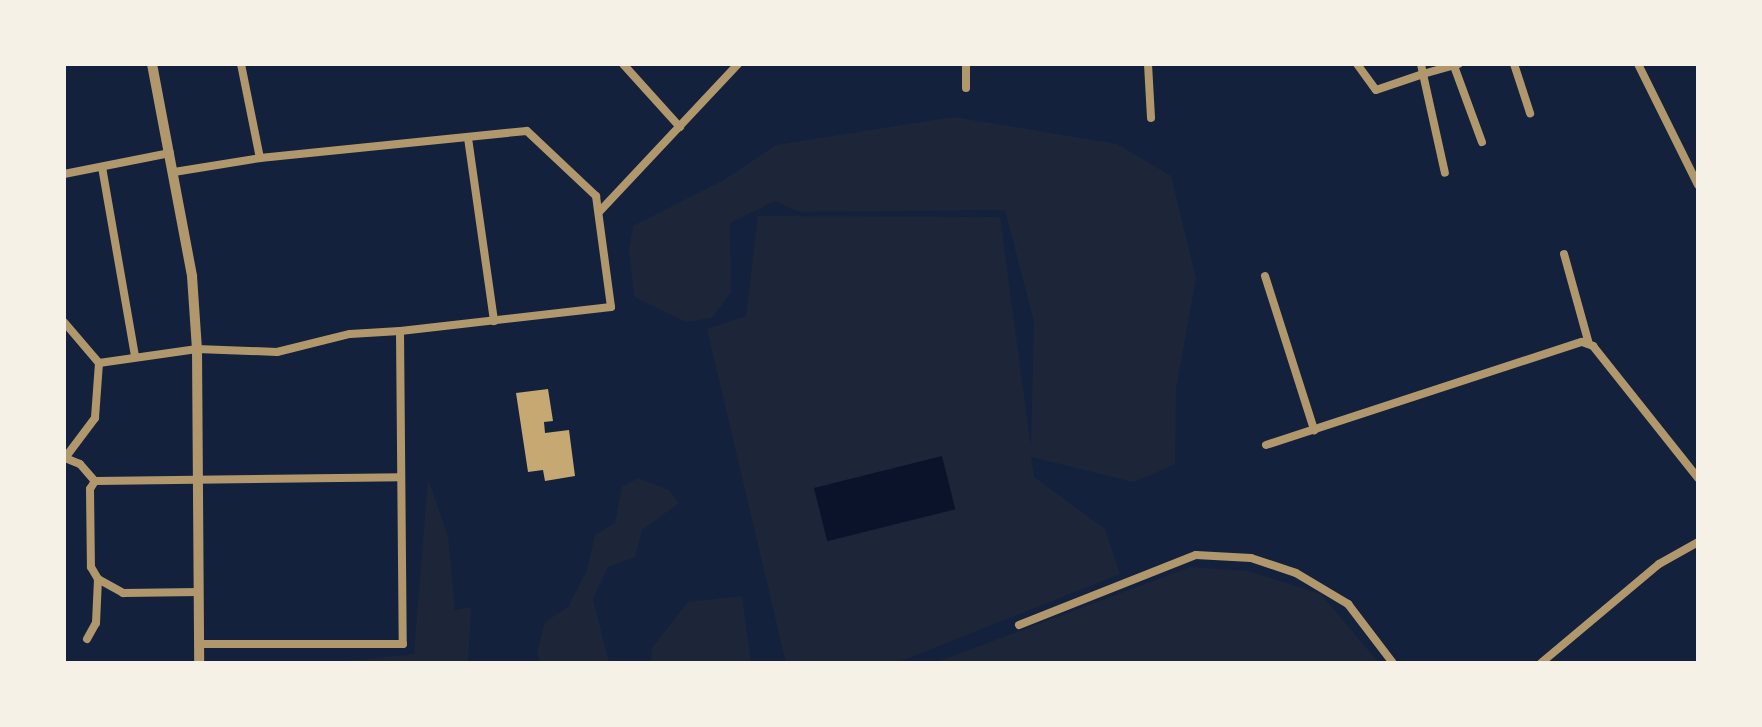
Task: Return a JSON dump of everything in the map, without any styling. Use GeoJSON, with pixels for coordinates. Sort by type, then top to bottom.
{"type":"FeatureCollection","features":[{"type":"Feature","properties":{"kind":"street"},"geometry":{"type":"LineString","coordinates":[[152,64],[174,172],[197,349],[199,663]]}},
{"type":"Feature","properties":{"kind":"street"},"geometry":{"type":"LineString","coordinates":[[241,64],[260,158]]}},
{"type":"Feature","properties":{"kind":"street"},"geometry":{"type":"LineString","coordinates":[[623,64],[680,127]]}},
{"type":"Feature","properties":{"kind":"street"},"geometry":{"type":"LineString","coordinates":[[600,211],[738,64]]}},
{"type":"Feature","properties":{"kind":"street"},"geometry":{"type":"LineString","coordinates":[[966,64],[966,88]]}},
{"type":"Feature","properties":{"kind":"street"},"geometry":{"type":"LineString","coordinates":[[1148,64],[1151,118]]}},
{"type":"Feature","properties":{"kind":"street"},"geometry":{"type":"LineString","coordinates":[[1357,64],[1376,90],[1456,65],[1482,142]]}},
{"type":"Feature","properties":{"kind":"street"},"geometry":{"type":"LineString","coordinates":[[1421,64],[1445,173]]}},
{"type":"Feature","properties":{"kind":"street"},"geometry":{"type":"LineString","coordinates":[[1514,64],[1530,113]]}},
{"type":"Feature","properties":{"kind":"street"},"geometry":{"type":"LineString","coordinates":[[1638,64],[1698,184]]}},
{"type":"Feature","properties":{"kind":"street"},"geometry":{"type":"LineString","coordinates":[[99,363],[197,349],[277,352],[350,334],[611,307],[596,196],[527,131],[260,158],[174,172]]}},
{"type":"Feature","properties":{"kind":"street"},"geometry":{"type":"LineString","coordinates":[[468,138],[494,321]]}},
{"type":"Feature","properties":{"kind":"street"},"geometry":{"type":"LineString","coordinates":[[64,174],[170,153]]}},
{"type":"Feature","properties":{"kind":"street"},"geometry":{"type":"LineString","coordinates":[[102,167],[135,356]]}},
{"type":"Feature","properties":{"kind":"street"},"geometry":{"type":"LineString","coordinates":[[1564,254],[1589,344],[1698,478]]}},
{"type":"Feature","properties":{"kind":"street"},"geometry":{"type":"LineString","coordinates":[[1265,276],[1314,430]]}},
{"type":"Feature","properties":{"kind":"street"},"geometry":{"type":"LineString","coordinates":[[64,322],[99,363],[95,418],[64,458],[80,464],[95,481],[401,477]]}},
{"type":"Feature","properties":{"kind":"street"},"geometry":{"type":"LineString","coordinates":[[199,644],[403,644],[400,331]]}},
{"type":"Feature","properties":{"kind":"street"},"geometry":{"type":"LineString","coordinates":[[1266,445],[1589,344]]}},
{"type":"Feature","properties":{"kind":"street"},"geometry":{"type":"LineString","coordinates":[[95,481],[90,489],[91,567],[98,579],[123,593],[199,592]]}},
{"type":"Feature","properties":{"kind":"street"},"geometry":{"type":"LineString","coordinates":[[1541,663],[1659,564],[1698,542]]}},
{"type":"Feature","properties":{"kind":"street"},"geometry":{"type":"LineString","coordinates":[[1019,625],[1196,555],[1251,558],[1296,573],[1348,604],[1393,663]]}},
{"type":"Feature","properties":{"kind":"street"},"geometry":{"type":"LineString","coordinates":[[87,639],[96,623],[98,579]]}},
{"type":"Feature","properties":{"kind":"shaded area"},"geometry":{"type":"Polygon","coordinates":[[[953,117],[1117,144],[1171,176],[1196,278],[1176,389],[1175,464],[1134,482],[1031,457],[1034,477],[1105,529],[1120,574],[896,663],[786,663],[707,329],[746,316],[758,216],[1000,217],[1031,448],[1034,322],[1005,210],[800,212],[775,201],[730,223],[731,292],[712,318],[686,322],[634,297],[629,250],[633,226],[724,180],[776,145],[953,117]]]}},
{"type":"Feature","properties":{"kind":"shaded area"},"geometry":{"type":"Polygon","coordinates":[[[942,456],[955,509],[827,541],[814,488],[942,456]]]}},
{"type":"Feature","properties":{"kind":"shaded area"},"geometry":{"type":"Polygon","coordinates":[[[638,478],[669,490],[679,503],[642,530],[635,557],[608,567],[593,599],[609,663],[541,663],[537,654],[545,622],[568,607],[587,570],[595,535],[615,523],[622,487],[638,478]]]}},
{"type":"Feature","properties":{"kind":"shaded area"},"geometry":{"type":"Polygon","coordinates":[[[428,479],[448,536],[455,610],[471,607],[468,663],[329,663],[414,654],[428,479]]]}},
{"type":"Feature","properties":{"kind":"shaded area"},"geometry":{"type":"Polygon","coordinates":[[[1190,567],[1248,571],[1321,594],[1379,663],[934,663],[1190,567]]]}},
{"type":"Feature","properties":{"kind":"shaded area"},"geometry":{"type":"Polygon","coordinates":[[[742,596],[751,663],[651,663],[652,648],[688,602],[742,596]]]}},
{"type":"Feature","properties":{"kind":"building"},"geometry":{"type":"Polygon","coordinates":[[[548,389],[553,421],[544,422],[545,433],[569,430],[575,476],[545,481],[543,470],[528,472],[516,393],[548,389]]]}}]}
